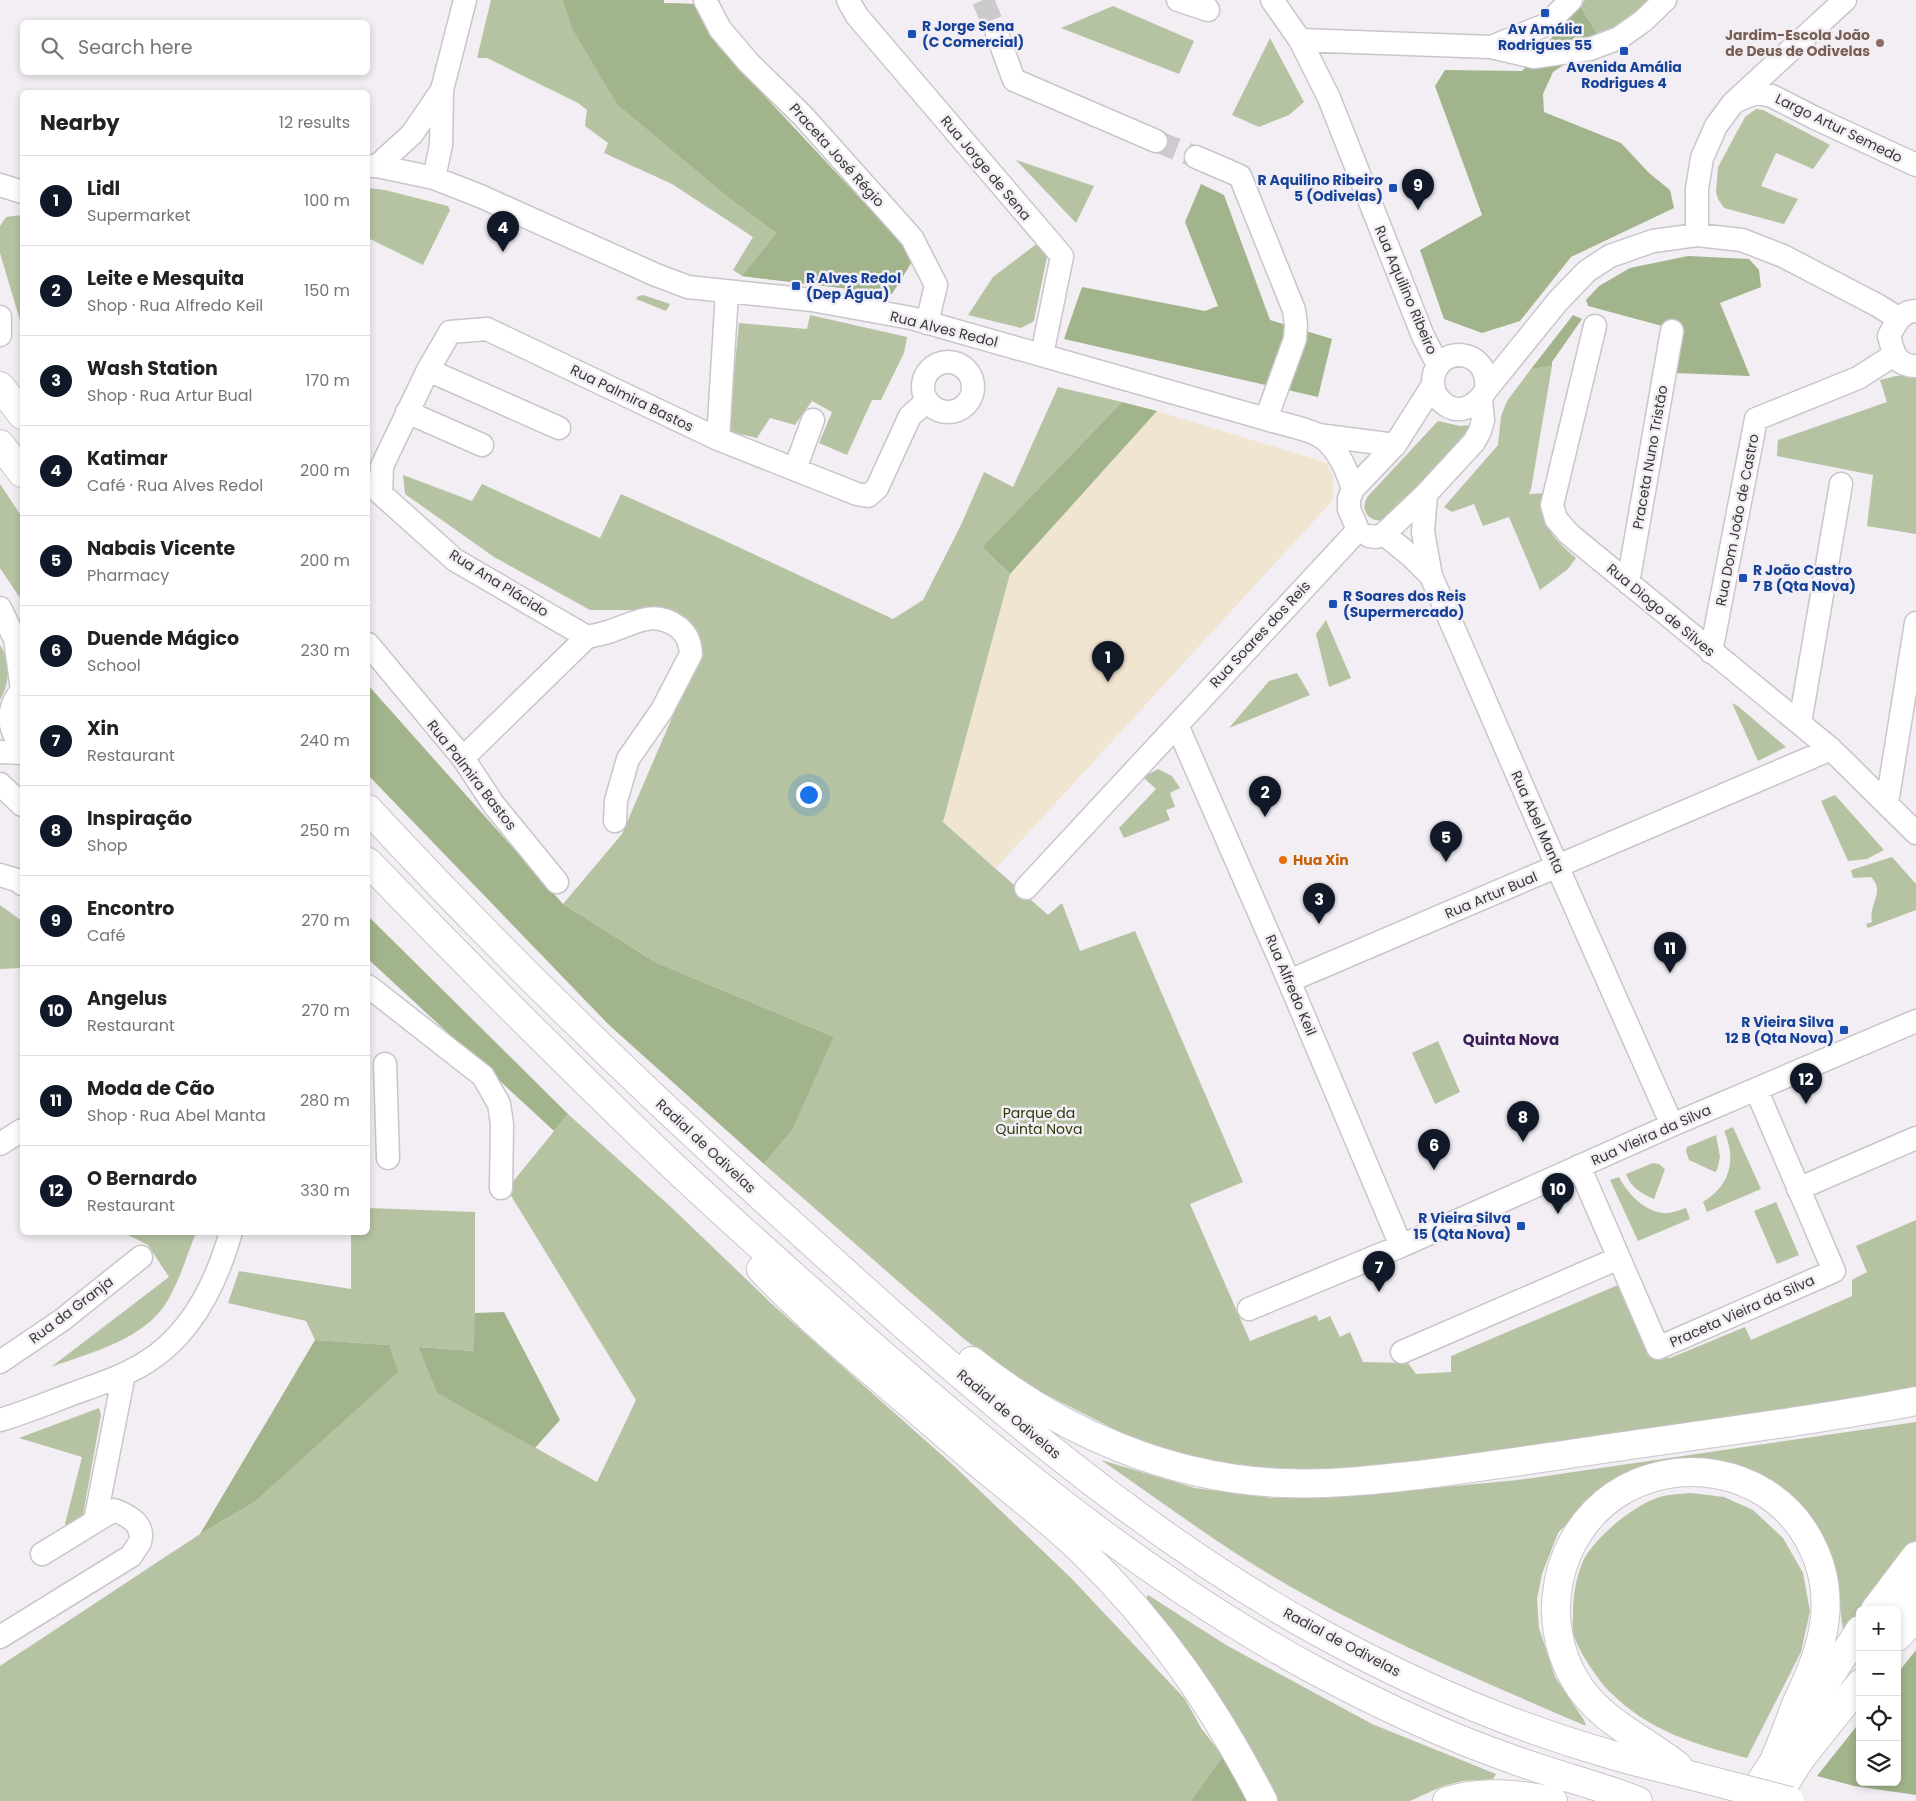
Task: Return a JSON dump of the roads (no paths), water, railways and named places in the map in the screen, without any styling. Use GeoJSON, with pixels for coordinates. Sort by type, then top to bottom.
{"type":"FeatureCollection","features":[{"type":"Feature","properties":{"kind":"main road"},"geometry":{"type":"LineString","coordinates":[[0,386],[20,412]]}},
{"type":"Feature","properties":{"kind":"main road","name":"Radial de Odivelas"},"geometry":{"type":"LineString","coordinates":[[370,812],[610,1056],[712,1153],[871,1297],[1059,1455],[1122,1503],[1200,1558],[1324,1635],[1447,1695],[1608,1754],[1790,1801]]}},
{"type":"Feature","properties":{"kind":"main road"},"geometry":{"type":"LineString","coordinates":[[370,864],[463,960],[654,1148],[778,1262],[905,1374],[1051,1495],[1155,1572],[1233,1622],[1317,1672],[1408,1717],[1503,1756],[1638,1801]]}},
{"type":"Feature","properties":{"kind":"main road"},"geometry":{"type":"LineString","coordinates":[[520,966],[707,1126],[870,1274],[974,1363],[1033,1404],[1096,1438],[1138,1455],[1189,1470],[1235,1479],[1281,1483],[1358,1481],[1504,1464],[1916,1401]]}},
{"type":"Feature","properties":{"kind":"main road"},"geometry":{"type":"LineString","coordinates":[[602,1097],[730,1237],[803,1311],[1061,1532],[1127,1598],[1171,1650],[1196,1686],[1242,1760],[1263,1801]]}},
{"type":"Feature","properties":{"kind":"main road"},"geometry":{"type":"LineString","coordinates":[[1689,1775],[1662,1753],[1629,1734],[1609,1719],[1589,1699],[1576,1682],[1565,1662],[1556,1625],[1554,1606],[1557,1586],[1572,1543],[1584,1524],[1598,1509],[1615,1496],[1638,1483],[1664,1475],[1696,1472],[1721,1474],[1746,1481],[1767,1493],[1784,1507],[1797,1521],[1811,1542],[1820,1565],[1825,1588],[1825,1616],[1811,1675],[1796,1706],[1789,1757]]}},
{"type":"Feature","properties":{"kind":"main road"},"geometry":{"type":"LineString","coordinates":[[1877,1606],[1916,1556]]}},
{"type":"Feature","properties":{"kind":"main road"},"geometry":{"type":"LineString","coordinates":[[1901,1606],[1916,1586]]}},
{"type":"Feature","properties":{"kind":"main road"},"geometry":{"type":"LineString","coordinates":[[1901,1633],[1916,1618]]}},
{"type":"Feature","properties":{"kind":"main road"},"geometry":{"type":"LineString","coordinates":[[1774,1801],[1789,1757],[1856,1637]]}},
{"type":"Feature","properties":{"kind":"main road"},"geometry":{"type":"LineString","coordinates":[[1789,1757],[1856,1670]]}},
{"type":"Feature","properties":{"kind":"main road"},"geometry":{"type":"LineString","coordinates":[[1748,1801],[1856,1688]]}},
{"type":"Feature","properties":{"kind":"main road"},"geometry":{"type":"LineString","coordinates":[[1447,1801],[1480,1794],[1502,1794],[1553,1801]]}},
{"type":"Feature","properties":{"kind":"street"},"geometry":{"type":"LineString","coordinates":[[434,178],[441,145],[442,90],[465,0]]}},
{"type":"Feature","properties":{"kind":"street","name":"Praceta José Régio"},"geometry":{"type":"LineString","coordinates":[[705,0],[720,29],[749,63],[803,116],[912,238],[936,285],[927,323]]}},
{"type":"Feature","properties":{"kind":"street","name":"Rua Jorge de Sena"},"geometry":{"type":"LineString","coordinates":[[848,0],[857,16],[1062,256],[1042,356]]}},
{"type":"Feature","properties":{"kind":"street"},"geometry":{"type":"LineString","coordinates":[[1178,0],[1208,10],[1201,0]]}},
{"type":"Feature","properties":{"kind":"street","name":"Rua Aquilino Ribeiro"},"geometry":{"type":"LineString","coordinates":[[1272,0],[1300,40],[1329,98],[1420,328],[1436,375]]}},
{"type":"Feature","properties":{"kind":"street"},"geometry":{"type":"LineString","coordinates":[[1491,47],[1543,26],[1571,0]]}},
{"type":"Feature","properties":{"kind":"street"},"geometry":{"type":"LineString","coordinates":[[1300,40],[1491,47],[1534,57],[1590,49],[1619,38],[1643,21],[1665,0]]}},
{"type":"Feature","properties":{"kind":"street"},"geometry":{"type":"LineString","coordinates":[[1697,235],[1696,190],[1702,158],[1716,126],[1733,103],[1845,0]]}},
{"type":"Feature","properties":{"kind":"street"},"geometry":{"type":"LineString","coordinates":[[997,34],[1014,80],[1156,141]]}},
{"type":"Feature","properties":{"kind":"street"},"geometry":{"type":"LineString","coordinates":[[372,166],[412,134],[442,90]]}},
{"type":"Feature","properties":{"kind":"street","name":"Largo Artur Semedo"},"geometry":{"type":"LineString","coordinates":[[1733,103],[1756,93],[1772,96],[1814,118],[1916,165]]}},
{"type":"Feature","properties":{"kind":"street"},"geometry":{"type":"LineString","coordinates":[[1196,157],[1240,176],[1294,310],[1295,339],[1266,419]]}},
{"type":"Feature","properties":{"kind":"street","name":"Rua Alves Redol"},"geometry":{"type":"LineString","coordinates":[[372,166],[434,178],[480,196],[656,275],[688,287],[812,300],[927,323],[1318,435],[1335,452],[1346,469],[1353,489]]}},
{"type":"Feature","properties":{"kind":"street"},"geometry":{"type":"LineString","coordinates":[[0,202],[14,190]]}},
{"type":"Feature","properties":{"kind":"street"},"geometry":{"type":"LineString","coordinates":[[1436,375],[1436,395],[1442,403],[1452,408],[1462,409],[1472,406],[1558,301],[1587,271],[1610,256],[1653,241],[1697,235],[1742,240],[1783,256],[1876,305],[1907,315],[1889,336],[1894,355],[1908,366],[1916,366]]}},
{"type":"Feature","properties":{"kind":"street"},"geometry":{"type":"LineString","coordinates":[[727,292],[718,439],[857,494],[868,496],[877,488],[910,416],[927,402]]}},
{"type":"Feature","properties":{"kind":"street"},"geometry":{"type":"LineString","coordinates":[[0,317],[0,335]]}},
{"type":"Feature","properties":{"kind":"street","name":"Rua Diogo de Silves"},"geometry":{"type":"LineString","coordinates":[[1595,326],[1552,505],[1556,519],[1569,534],[1831,749],[1916,832]]}},
{"type":"Feature","properties":{"kind":"street","name":"Rua Palmira Bastos"},"geometry":{"type":"LineString","coordinates":[[374,480],[428,370],[450,332],[487,329],[718,439]]}},
{"type":"Feature","properties":{"kind":"street","name":"Praceta Nuno Tristão"},"geometry":{"type":"LineString","coordinates":[[1628,583],[1672,331]]}},
{"type":"Feature","properties":{"kind":"street"},"geometry":{"type":"LineString","coordinates":[[1477,361],[1522,345]]}},
{"type":"Feature","properties":{"kind":"street"},"geometry":{"type":"LineString","coordinates":[[1457,355],[1468,356],[1477,361],[1484,369],[1487,379],[1483,394],[1483,420],[1474,442],[1426,494],[1384,534],[1376,537],[1367,536],[1358,530],[1349,509],[1349,499],[1353,489],[1395,445],[1447,358],[1457,355]]}},
{"type":"Feature","properties":{"kind":"street","name":"Rua Dom João de Castro"},"geometry":{"type":"LineString","coordinates":[[1711,652],[1756,418],[1858,378],[1894,355]]}},
{"type":"Feature","properties":{"kind":"street"},"geometry":{"type":"LineString","coordinates":[[428,370],[559,428]]}},
{"type":"Feature","properties":{"kind":"street"},"geometry":{"type":"LineString","coordinates":[[407,412],[482,445]]}},
{"type":"Feature","properties":{"kind":"street"},"geometry":{"type":"LineString","coordinates":[[795,469],[814,420]]}},
{"type":"Feature","properties":{"kind":"street"},"geometry":{"type":"LineString","coordinates":[[1318,435],[1395,445]]}},
{"type":"Feature","properties":{"kind":"street","name":"Rua Ana Plácido"},"geometry":{"type":"LineString","coordinates":[[374,480],[456,560],[587,637]]}},
{"type":"Feature","properties":{"kind":"street"},"geometry":{"type":"LineString","coordinates":[[1800,723],[1841,484]]}},
{"type":"Feature","properties":{"kind":"street"},"geometry":{"type":"LineString","coordinates":[[1426,494],[1423,532],[1431,576]]}},
{"type":"Feature","properties":{"kind":"street","name":"Rua Soares dos Reis"},"geometry":{"type":"LineString","coordinates":[[1026,888],[1358,530]]}},
{"type":"Feature","properties":{"kind":"street","name":"Rua Abel Manta"},"geometry":{"type":"LineString","coordinates":[[1384,534],[1411,556],[1431,576],[1672,1125]]}},
{"type":"Feature","properties":{"kind":"street"},"geometry":{"type":"LineString","coordinates":[[0,603],[20,629]]}},
{"type":"Feature","properties":{"kind":"street"},"geometry":{"type":"LineString","coordinates":[[0,608],[15,639],[14,702],[10,717],[11,727],[15,736],[10,752]]}},
{"type":"Feature","properties":{"kind":"street"},"geometry":{"type":"LineString","coordinates":[[463,758],[587,637],[649,618],[668,620],[684,631],[690,644],[691,654],[662,710],[628,760],[616,801],[614,822]]}},
{"type":"Feature","properties":{"kind":"street"},"geometry":{"type":"LineString","coordinates":[[1887,803],[1916,623]]}},
{"type":"Feature","properties":{"kind":"street","name":"Rua Palmira Bastos"},"geometry":{"type":"LineString","coordinates":[[370,646],[463,758],[494,805],[557,882]]}},
{"type":"Feature","properties":{"kind":"street","name":"Rua Alfredo Keil"},"geometry":{"type":"LineString","coordinates":[[1177,725],[1290,981],[1401,1246]]}},
{"type":"Feature","properties":{"kind":"street","name":"Rua Artur Bual"},"geometry":{"type":"LineString","coordinates":[[1290,981],[1831,749]]}},
{"type":"Feature","properties":{"kind":"street"},"geometry":{"type":"LineString","coordinates":[[0,784],[20,803]]}},
{"type":"Feature","properties":{"kind":"street"},"geometry":{"type":"LineString","coordinates":[[0,875],[20,881]]}},
{"type":"Feature","properties":{"kind":"street"},"geometry":{"type":"LineString","coordinates":[[370,988],[484,1076],[499,1104],[501,1118],[501,1188]]}},
{"type":"Feature","properties":{"kind":"street","name":"Rua Vieira da Silva"},"geometry":{"type":"LineString","coordinates":[[1249,1310],[1401,1246],[1672,1125],[1916,1020]]}},
{"type":"Feature","properties":{"kind":"street"},"geometry":{"type":"LineString","coordinates":[[385,1064],[377,1119],[388,1158]]}},
{"type":"Feature","properties":{"kind":"street","name":"Praceta Vieira da Silva"},"geometry":{"type":"LineString","coordinates":[[1579,1166],[1658,1348],[1834,1271],[1756,1089]]}},
{"type":"Feature","properties":{"kind":"street"},"geometry":{"type":"LineString","coordinates":[[0,1126],[20,1125]]}},
{"type":"Feature","properties":{"kind":"street"},"geometry":{"type":"LineString","coordinates":[[0,1144],[20,1131]]}},
{"type":"Feature","properties":{"kind":"street"},"geometry":{"type":"LineString","coordinates":[[1798,1189],[1916,1138]]}},
{"type":"Feature","properties":{"kind":"street"},"geometry":{"type":"LineString","coordinates":[[0,1420],[124,1374],[149,1361],[179,1336],[200,1306],[214,1278],[230,1235]]}},
{"type":"Feature","properties":{"kind":"street","name":"Rua da Granja"},"geometry":{"type":"LineString","coordinates":[[0,1362],[62,1320],[141,1257]]}},
{"type":"Feature","properties":{"kind":"street"},"geometry":{"type":"LineString","coordinates":[[1402,1352],[1619,1258]]}},
{"type":"Feature","properties":{"kind":"street"},"geometry":{"type":"LineString","coordinates":[[95,1521],[124,1374]]}},
{"type":"Feature","properties":{"kind":"street"},"geometry":{"type":"LineString","coordinates":[[0,1637],[131,1556],[140,1541],[139,1526],[129,1515],[114,1510],[42,1554]]}},
{"type":"Feature","properties":{"kind":"tunnel"},"geometry":{"type":"LineString","coordinates":[[983,0],[997,34]]}},
{"type":"Feature","properties":{"kind":"tunnel"},"geometry":{"type":"LineString","coordinates":[[1156,141],[1196,157]]}},
{"type":"Feature","properties":{"kind":"place","name":"Av Amália Rodrigues 55"},"geometry":{"type":"Point","coordinates":[1545,13]}},
{"type":"Feature","properties":{"kind":"place","name":"R Jorge Sena (C Comercial)"},"geometry":{"type":"Point","coordinates":[912,34]}},
{"type":"Feature","properties":{"kind":"place","name":"Jardim-Escola João de Deus de Odivelas"},"geometry":{"type":"Point","coordinates":[1880,43]}},
{"type":"Feature","properties":{"kind":"place","name":"Avenida Amália Rodrigues 4"},"geometry":{"type":"Point","coordinates":[1624,51]}},
{"type":"Feature","properties":{"kind":"place","name":"R Aquilino Ribeiro 5 (Odivelas)"},"geometry":{"type":"Point","coordinates":[1393,188]}},
{"type":"Feature","properties":{"kind":"place","name":"Encontro"},"geometry":{"type":"Point","coordinates":[1418,210]}},
{"type":"Feature","properties":{"kind":"place","name":"Katimar"},"geometry":{"type":"Point","coordinates":[503,252]}},
{"type":"Feature","properties":{"kind":"place","name":"R Alves Redol (Dep Água)"},"geometry":{"type":"Point","coordinates":[796,286]}},
{"type":"Feature","properties":{"kind":"place","name":"R João Castro 7 B (Qta Nova)"},"geometry":{"type":"Point","coordinates":[1743,578]}},
{"type":"Feature","properties":{"kind":"place","name":"R Soares dos Reis (Supermercado)"},"geometry":{"type":"Point","coordinates":[1333,604]}},
{"type":"Feature","properties":{"kind":"place","name":"Lidl"},"geometry":{"type":"Point","coordinates":[1108,682]}},
{"type":"Feature","properties":{"kind":"place","name":"Leite e Mesquita"},"geometry":{"type":"Point","coordinates":[1265,817]}},
{"type":"Feature","properties":{"kind":"place","name":"Hua Xin"},"geometry":{"type":"Point","coordinates":[1283,860]}},
{"type":"Feature","properties":{"kind":"place","name":"Nabais Vicente"},"geometry":{"type":"Point","coordinates":[1446,862]}},
{"type":"Feature","properties":{"kind":"place","name":"Wash Station"},"geometry":{"type":"Point","coordinates":[1319,924]}},
{"type":"Feature","properties":{"kind":"place","name":"Moda de Cão"},"geometry":{"type":"Point","coordinates":[1670,973]}},
{"type":"Feature","properties":{"kind":"place","name":"R Vieira Silva 12 B (Qta Nova)"},"geometry":{"type":"Point","coordinates":[1844,1030]}},
{"type":"Feature","properties":{"kind":"place","name":"O Bernardo"},"geometry":{"type":"Point","coordinates":[1806,1104]}},
{"type":"Feature","properties":{"kind":"place","name":"Inspiração"},"geometry":{"type":"Point","coordinates":[1523,1142]}},
{"type":"Feature","properties":{"kind":"place","name":"Duende Mágico"},"geometry":{"type":"Point","coordinates":[1434,1170]}},
{"type":"Feature","properties":{"kind":"place","name":"Angelus"},"geometry":{"type":"Point","coordinates":[1558,1214]}},
{"type":"Feature","properties":{"kind":"place","name":"R Vieira Silva 15 (Qta Nova)"},"geometry":{"type":"Point","coordinates":[1521,1226]}},
{"type":"Feature","properties":{"kind":"place","name":"Xin"},"geometry":{"type":"Point","coordinates":[1379,1292]}},
{"type":"Feature","properties":{"kind":"district","name":"Quinta Nova"},"geometry":{"type":"Point","coordinates":[1511,1039]}},
{"type":"Feature","properties":{"kind":"park label","name":"Parque da Quinta Nova"},"geometry":{"type":"Point","coordinates":[1039,1122]}}]}
